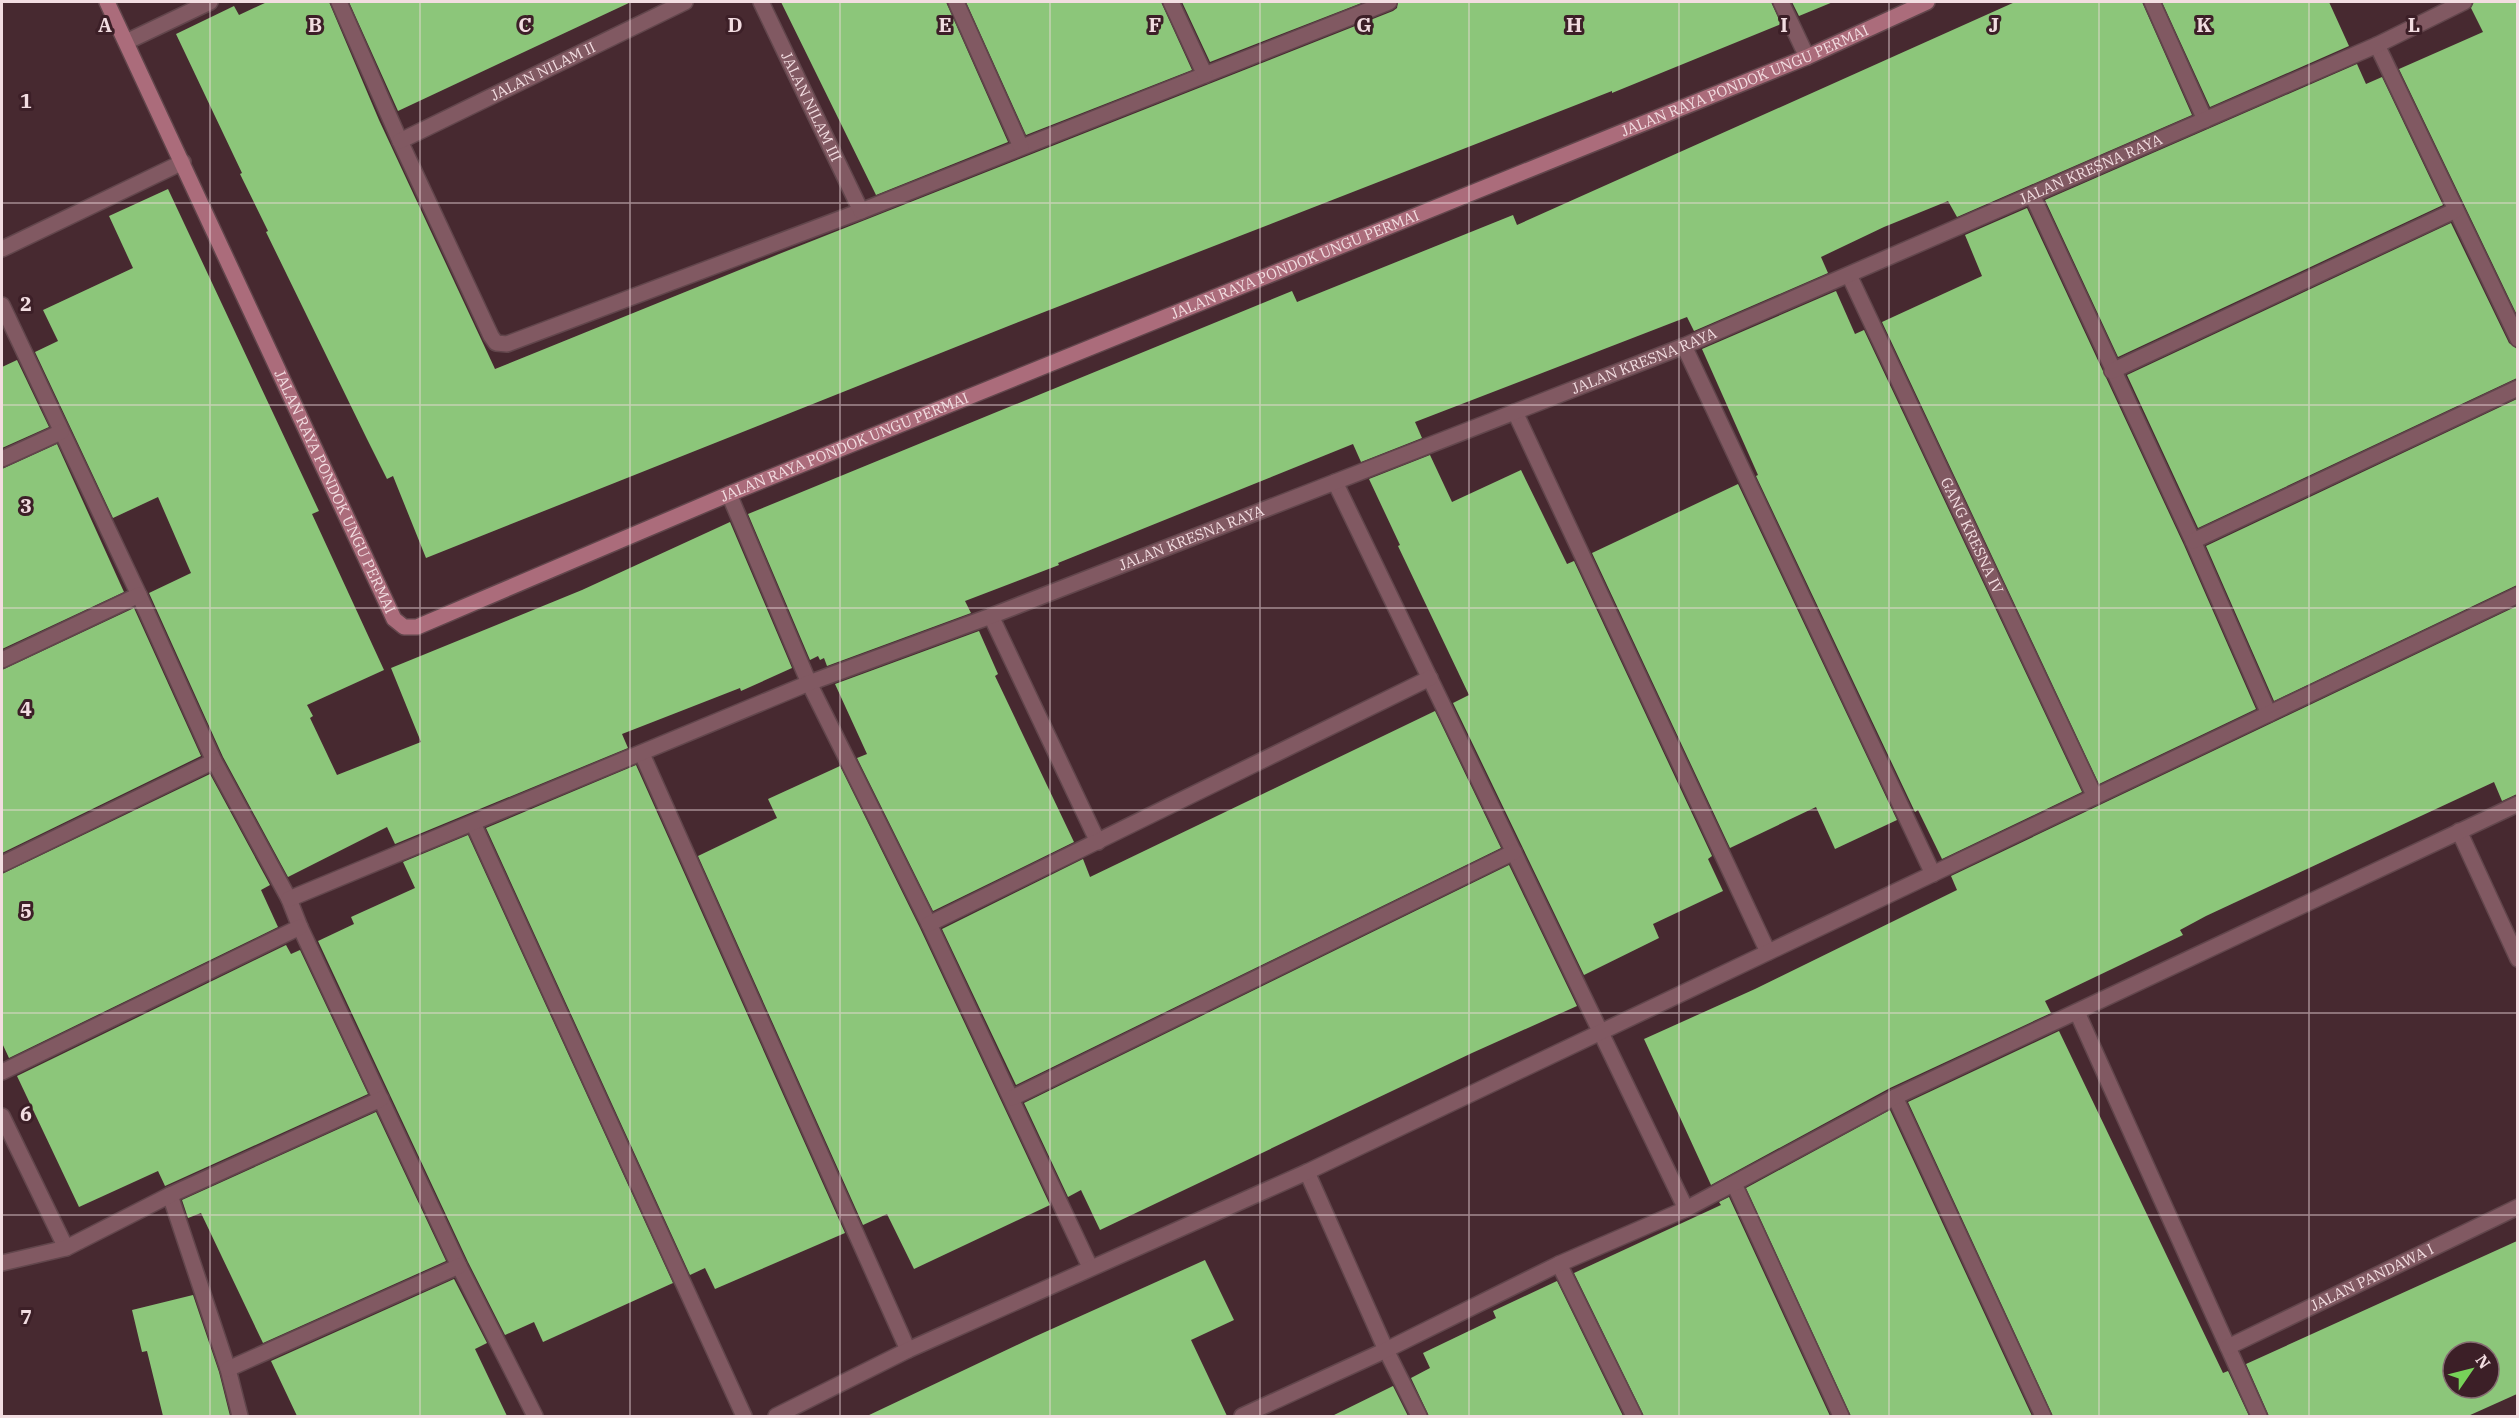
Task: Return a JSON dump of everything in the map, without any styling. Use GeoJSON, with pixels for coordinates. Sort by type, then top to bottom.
{"type":"FeatureCollection","features":[{"type":"Feature","properties":{"kind":"street","name":"JALAN RAYA PONDOK UNGU PERMAI"},"geometry":{"type":"LineString","coordinates":[[107,2],[394,619],[404,627],[417,627],[729,494],[1808,57],[1927,2]]}},
{"type":"Feature","properties":{"kind":"street"},"geometry":{"type":"LineString","coordinates":[[126,42],[210,2]]}},
{"type":"Feature","properties":{"kind":"street"},"geometry":{"type":"LineString","coordinates":[[339,2],[400,141],[491,336],[496,343],[507,344],[861,211],[1205,75],[1369,5],[1389,2]]}},
{"type":"Feature","properties":{"kind":"street","name":"JALAN NILAM II"},"geometry":{"type":"LineString","coordinates":[[400,141],[685,2]]}},
{"type":"Feature","properties":{"kind":"street","name":"JALAN NILAM III"},"geometry":{"type":"LineString","coordinates":[[761,2],[861,211]]}},
{"type":"Feature","properties":{"kind":"street"},"geometry":{"type":"LineString","coordinates":[[956,2],[1021,147]]}},
{"type":"Feature","properties":{"kind":"street"},"geometry":{"type":"LineString","coordinates":[[1171,2],[1205,75]]}},
{"type":"Feature","properties":{"kind":"street"},"geometry":{"type":"LineString","coordinates":[[1781,2],[1808,57]]}},
{"type":"Feature","properties":{"kind":"street"},"geometry":{"type":"LineString","coordinates":[[2152,2],[2205,120]]}},
{"type":"Feature","properties":{"kind":"street","name":"JALAN KRESNA RAYA"},"geometry":{"type":"LineString","coordinates":[[289,898],[642,754],[809,683],[990,616],[1684,346],[2377,45],[2464,2]]}},
{"type":"Feature","properties":{"kind":"street"},"geometry":{"type":"LineString","coordinates":[[2377,45],[2517,339]]}},
{"type":"Feature","properties":{"kind":"street"},"geometry":{"type":"LineString","coordinates":[[2,249],[183,162]]}},
{"type":"Feature","properties":{"kind":"street"},"geometry":{"type":"LineString","coordinates":[[2032,195],[2193,541],[2269,714]]}},
{"type":"Feature","properties":{"kind":"street"},"geometry":{"type":"LineString","coordinates":[[2112,371],[2456,210]]}},
{"type":"Feature","properties":{"kind":"street","name":"GANG KRESNA IV"},"geometry":{"type":"LineString","coordinates":[[1849,275],[2095,796]]}},
{"type":"Feature","properties":{"kind":"street"},"geometry":{"type":"LineString","coordinates":[[2,305],[139,595],[214,761],[289,898],[300,927],[459,1266],[535,1416]]}},
{"type":"Feature","properties":{"kind":"street"},"geometry":{"type":"LineString","coordinates":[[1684,346],[1932,874]]}},
{"type":"Feature","properties":{"kind":"street"},"geometry":{"type":"LineString","coordinates":[[2193,541],[2517,388]]}},
{"type":"Feature","properties":{"kind":"street"},"geometry":{"type":"LineString","coordinates":[[1515,412],[1768,952]]}},
{"type":"Feature","properties":{"kind":"street"},"geometry":{"type":"LineString","coordinates":[[2,459],[61,432]]}},
{"type":"Feature","properties":{"kind":"street"},"geometry":{"type":"LineString","coordinates":[[1335,482],[1686,1209]]}},
{"type":"Feature","properties":{"kind":"street"},"geometry":{"type":"LineString","coordinates":[[729,494],[809,683],[929,924],[1090,1267]]}},
{"type":"Feature","properties":{"kind":"street"},"geometry":{"type":"LineString","coordinates":[[2,660],[139,595]]}},
{"type":"Feature","properties":{"kind":"street"},"geometry":{"type":"LineString","coordinates":[[776,1416],[908,1350],[1307,1172],[2517,595]]}},
{"type":"Feature","properties":{"kind":"street"},"geometry":{"type":"LineString","coordinates":[[990,616],[1098,842]]}},
{"type":"Feature","properties":{"kind":"street"},"geometry":{"type":"LineString","coordinates":[[929,924],[1430,678]]}},
{"type":"Feature","properties":{"kind":"street"},"geometry":{"type":"LineString","coordinates":[[642,754],[908,1350]]}},
{"type":"Feature","properties":{"kind":"street"},"geometry":{"type":"LineString","coordinates":[[2,864],[214,761]]}},
{"type":"Feature","properties":{"kind":"street"},"geometry":{"type":"LineString","coordinates":[[1242,1416],[1386,1350],[1559,1264],[1686,1209],[1895,1097],[2517,804]]}},
{"type":"Feature","properties":{"kind":"street"},"geometry":{"type":"LineString","coordinates":[[473,823],[744,1416]]}},
{"type":"Feature","properties":{"kind":"street"},"geometry":{"type":"LineString","coordinates":[[2459,831],[2517,958]]}},
{"type":"Feature","properties":{"kind":"street"},"geometry":{"type":"LineString","coordinates":[[1012,1098],[1514,852]]}},
{"type":"Feature","properties":{"kind":"street"},"geometry":{"type":"LineString","coordinates":[[2,1072],[300,927]]}},
{"type":"Feature","properties":{"kind":"street"},"geometry":{"type":"LineString","coordinates":[[2077,1012],[2259,1416]]}},
{"type":"Feature","properties":{"kind":"street"},"geometry":{"type":"LineString","coordinates":[[1895,1097],[2043,1416]]}},
{"type":"Feature","properties":{"kind":"street"},"geometry":{"type":"LineString","coordinates":[[2,1263],[66,1248],[170,1195],[381,1099]]}},
{"type":"Feature","properties":{"kind":"street"},"geometry":{"type":"LineString","coordinates":[[2,1116],[66,1248]]}},
{"type":"Feature","properties":{"kind":"street"},"geometry":{"type":"LineString","coordinates":[[1307,1172],[1386,1350],[1419,1416]]}},
{"type":"Feature","properties":{"kind":"street"},"geometry":{"type":"LineString","coordinates":[[1734,1184],[1841,1416]]}},
{"type":"Feature","properties":{"kind":"street"},"geometry":{"type":"LineString","coordinates":[[170,1195],[228,1369],[240,1416]]}},
{"type":"Feature","properties":{"kind":"street","name":"JALAN PANDAWA I"},"geometry":{"type":"LineString","coordinates":[[2228,1347],[2517,1207]]}},
{"type":"Feature","properties":{"kind":"street"},"geometry":{"type":"LineString","coordinates":[[1559,1264],[1634,1416]]}},
{"type":"Feature","properties":{"kind":"street"},"geometry":{"type":"LineString","coordinates":[[228,1369],[459,1266]]}},
{"type":"Feature","properties":{"kind":"building"},"geometry":{"type":"Polygon","coordinates":[[[267,2],[329,2],[379,120],[495,369],[1393,11],[1397,8],[1398,2],[1771,2],[1781,24],[1612,93],[1612,91],[1011,325],[426,558],[393,476],[387,479],[367,439],[266,232],[268,231],[240,174],[242,173],[176,34],[234,6],[239,15],[267,2]]]}},
{"type":"Feature","properties":{"kind":"building"},"geometry":{"type":"Polygon","coordinates":[[[349,2],[631,2],[398,111],[349,2]]]}},
{"type":"Feature","properties":{"kind":"building"},"geometry":{"type":"Polygon","coordinates":[[[781,2],[946,2],[1008,142],[876,195],[781,2]]]}},
{"type":"Feature","properties":{"kind":"building"},"geometry":{"type":"Polygon","coordinates":[[[966,2],[1161,2],[1192,70],[1026,135],[966,2]]]}},
{"type":"Feature","properties":{"kind":"building"},"geometry":{"type":"Polygon","coordinates":[[[1182,2],[1364,2],[1210,62],[1182,2]]]}},
{"type":"Feature","properties":{"kind":"building"},"geometry":{"type":"Polygon","coordinates":[[[1792,2],[1833,2],[1799,16],[1792,2]]]}},
{"type":"Feature","properties":{"kind":"building"},"geometry":{"type":"Polygon","coordinates":[[[2015,2],[2142,2],[2192,115],[1957,217],[1948,201],[1884,227],[1821,257],[1828,273],[1694,331],[1687,317],[1415,422],[1422,438],[1361,462],[1353,444],[1058,563],[1059,565],[965,601],[971,613],[827,666],[824,658],[820,660],[818,656],[810,660],[748,514],[1292,291],[1297,302],[1513,215],[1517,225],[2015,2]]]}},
{"type":"Feature","properties":{"kind":"building"},"geometry":{"type":"Polygon","coordinates":[[[2162,2],[2329,2],[2349,46],[2210,107],[2162,2]]]}},
{"type":"Feature","properties":{"kind":"building"},"geometry":{"type":"Polygon","coordinates":[[[2474,2],[2517,2],[2517,315],[2399,69],[2483,32],[2471,8],[2474,2]]]}},
{"type":"Feature","properties":{"kind":"building"},"geometry":{"type":"Polygon","coordinates":[[[2357,64],[2366,84],[2382,77],[2443,205],[2118,357],[2045,200],[2357,64]]]}},
{"type":"Feature","properties":{"kind":"building"},"geometry":{"type":"Polygon","coordinates":[[[168,189],[319,511],[312,514],[384,670],[307,705],[313,716],[310,718],[337,775],[421,742],[391,668],[582,590],[730,522],[792,668],[741,691],[740,688],[622,734],[628,748],[395,844],[387,827],[288,877],[223,757],[149,593],[191,573],[158,497],[113,518],[35,352],[58,341],[43,310],[133,268],[109,216],[168,189]]]}},
{"type":"Feature","properties":{"kind":"building"},"geometry":{"type":"Polygon","coordinates":[[[2027,208],[2184,545],[2256,709],[2099,784],[1882,322],[1982,276],[1965,235],[2027,208]]]}},
{"type":"Feature","properties":{"kind":"building"},"geometry":{"type":"Polygon","coordinates":[[[2451,223],[2509,343],[2517,349],[2517,378],[2198,528],[2127,375],[2451,223]]]}},
{"type":"Feature","properties":{"kind":"building"},"geometry":{"type":"Polygon","coordinates":[[[1836,291],[1855,334],[1864,330],[2082,792],[1942,859],[1918,810],[1915,812],[1756,476],[1758,475],[1702,349],[1836,291]]]}},
{"type":"Feature","properties":{"kind":"building"},"geometry":{"type":"Polygon","coordinates":[[[17,360],[49,427],[2,448],[2,367],[17,360]]]}},
{"type":"Feature","properties":{"kind":"building"},"geometry":{"type":"Polygon","coordinates":[[[2517,399],[2517,585],[2274,701],[2206,546],[2517,399]]]}},
{"type":"Feature","properties":{"kind":"building"},"geometry":{"type":"Polygon","coordinates":[[[57,444],[124,592],[2,649],[2,469],[57,444]]]}},
{"type":"Feature","properties":{"kind":"building"},"geometry":{"type":"Polygon","coordinates":[[[1430,455],[1452,502],[1521,470],[1567,564],[1574,561],[1712,856],[1708,859],[1723,891],[1653,924],[1659,938],[1584,975],[1453,703],[1469,695],[1398,546],[1400,545],[1369,479],[1430,455]]]}},
{"type":"Feature","properties":{"kind":"building"},"geometry":{"type":"Polygon","coordinates":[[[1738,484],[1897,820],[1835,849],[1816,807],[1730,848],[1592,553],[1738,484]]]}},
{"type":"Feature","properties":{"kind":"building"},"geometry":{"type":"Polygon","coordinates":[[[2517,606],[2517,794],[2502,801],[2494,782],[2206,916],[2180,930],[2183,935],[2045,1001],[2051,1013],[1890,1088],[1711,1185],[1644,1039],[1755,989],[1957,890],[1951,876],[2517,606]]]}},
{"type":"Feature","properties":{"kind":"building"},"geometry":{"type":"Polygon","coordinates":[[[134,608],[201,756],[2,853],[2,670],[134,608]]]}},
{"type":"Feature","properties":{"kind":"building"},"geometry":{"type":"Polygon","coordinates":[[[979,631],[998,674],[995,676],[1074,842],[933,911],[857,758],[867,754],[835,684],[979,631]]]}},
{"type":"Feature","properties":{"kind":"building"},"geometry":{"type":"Polygon","coordinates":[[[1435,711],[1501,848],[1016,1085],[942,929],[1083,859],[1090,877],[1435,711]]]}},
{"type":"Feature","properties":{"kind":"building"},"geometry":{"type":"Polygon","coordinates":[[[636,765],[845,1233],[715,1289],[705,1268],[690,1275],[486,828],[636,765]]]}},
{"type":"Feature","properties":{"kind":"building"},"geometry":{"type":"Polygon","coordinates":[[[840,766],[920,928],[1050,1205],[914,1269],[887,1214],[863,1225],[698,856],[777,818],[768,799],[840,766]]]}},
{"type":"Feature","properties":{"kind":"building"},"geometry":{"type":"Polygon","coordinates":[[[210,774],[270,885],[261,890],[278,927],[9,1058],[2,1043],[2,874],[210,774]]]}},
{"type":"Feature","properties":{"kind":"building"},"geometry":{"type":"Polygon","coordinates":[[[468,835],[673,1283],[543,1342],[534,1322],[505,1335],[468,1262],[318,941],[354,924],[351,917],[415,888],[403,862],[468,835]]]}},
{"type":"Feature","properties":{"kind":"building"},"geometry":{"type":"Polygon","coordinates":[[[1509,865],[1577,1006],[1472,1053],[1100,1230],[1081,1190],[1068,1197],[1024,1103],[1509,865]]]}},
{"type":"Feature","properties":{"kind":"building"},"geometry":{"type":"Polygon","coordinates":[[[286,945],[291,954],[300,950],[368,1094],[165,1186],[158,1171],[79,1207],[17,1076],[286,945]]]}},
{"type":"Feature","properties":{"kind":"building"},"geometry":{"type":"Polygon","coordinates":[[[2059,1031],[2223,1373],[2228,1371],[2249,1416],[2053,1416],[1908,1102],[2059,1031]]]}},
{"type":"Feature","properties":{"kind":"building"},"geometry":{"type":"Polygon","coordinates":[[[1890,1110],[2032,1416],[1851,1416],[1746,1188],[1890,1110]]]}},
{"type":"Feature","properties":{"kind":"building"},"geometry":{"type":"Polygon","coordinates":[[[376,1112],[446,1261],[263,1343],[201,1213],[188,1218],[182,1200],[376,1112]]]}},
{"type":"Feature","properties":{"kind":"building"},"geometry":{"type":"Polygon","coordinates":[[[1729,1197],[1830,1416],[1644,1416],[1574,1273],[1721,1205],[1719,1202],[1729,1197]]]}},
{"type":"Feature","properties":{"kind":"building"},"geometry":{"type":"Polygon","coordinates":[[[2517,1241],[2517,1394],[2468,1416],[2269,1416],[2246,1364],[2517,1241]]]}},
{"type":"Feature","properties":{"kind":"building"},"geometry":{"type":"Polygon","coordinates":[[[1205,1260],[1234,1320],[1191,1340],[1227,1416],[867,1416],[1034,1337],[1205,1260]]]}},
{"type":"Feature","properties":{"kind":"building"},"geometry":{"type":"Polygon","coordinates":[[[454,1279],[487,1343],[475,1349],[507,1416],[297,1416],[271,1361],[454,1279]]]}},
{"type":"Feature","properties":{"kind":"building"},"geometry":{"type":"Polygon","coordinates":[[[1557,1281],[1623,1416],[1429,1416],[1411,1378],[1430,1368],[1423,1353],[1496,1318],[1493,1311],[1557,1281]]]}},
{"type":"Feature","properties":{"kind":"building"},"geometry":{"type":"Polygon","coordinates":[[[193,1295],[219,1372],[230,1416],[163,1416],[147,1351],[142,1352],[132,1310],[193,1295]]]}},
{"type":"Feature","properties":{"kind":"building"},"geometry":{"type":"Polygon","coordinates":[[[1393,1386],[1408,1416],[1332,1416],[1393,1386]]]}}]}
